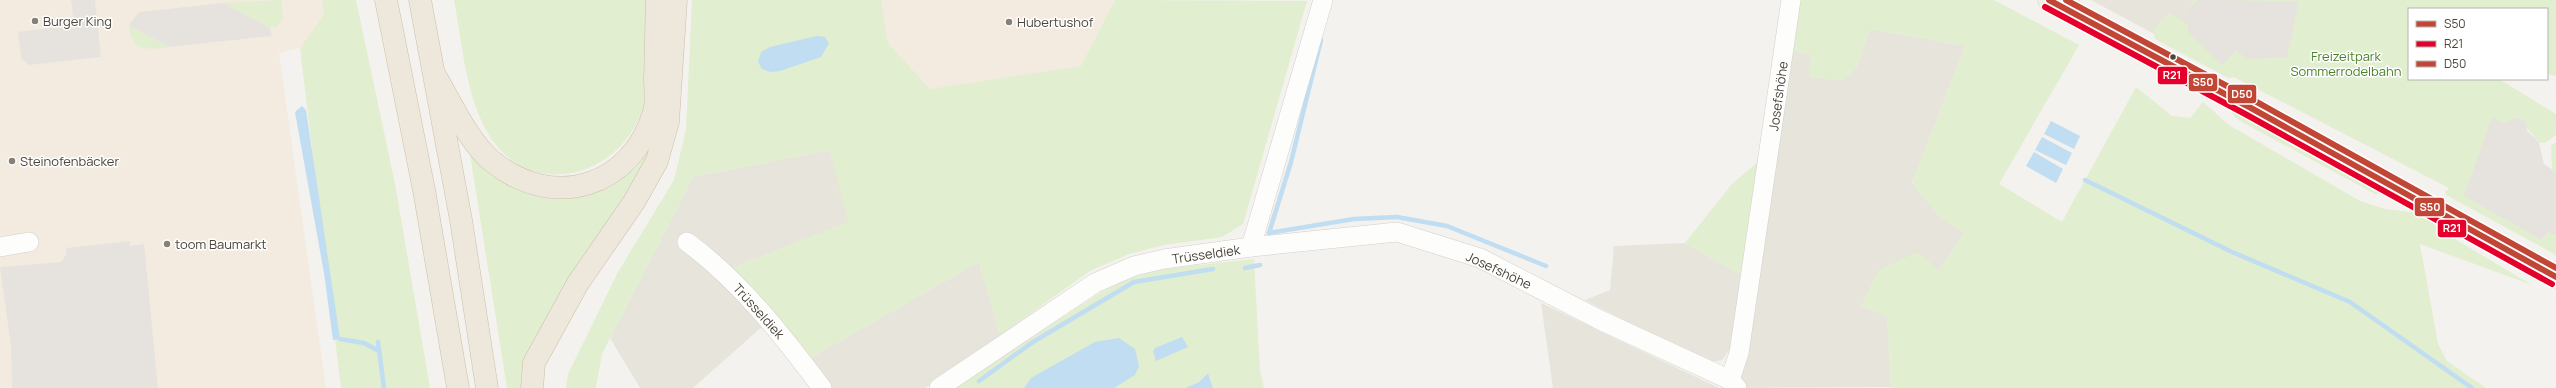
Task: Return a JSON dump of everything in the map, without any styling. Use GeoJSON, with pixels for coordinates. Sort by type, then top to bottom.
{"type":"FeatureCollection","features":[{"type":"Feature","properties":{"kind":"highway"},"geometry":{"type":"LineString","coordinates":[[386,0],[424,190],[458,388]]}},
{"type":"Feature","properties":{"kind":"highway"},"geometry":{"type":"LineString","coordinates":[[420,0],[436,77],[462,220],[487,388]]}},
{"type":"Feature","properties":{"kind":"highway"},"geometry":{"type":"LineString","coordinates":[[436,77],[471,135],[492,162],[520,180],[545,187],[573,188],[603,178],[624,164],[639,146],[654,111],[657,0]]}},
{"type":"Feature","properties":{"kind":"highway"},"geometry":{"type":"LineString","coordinates":[[532,388],[534,363],[578,283],[634,202],[657,161],[668,122],[676,0]]}},
{"type":"Feature","properties":{"kind":"main road"},"geometry":{"type":"LineString","coordinates":[[2049,0],[2251,108],[2556,276]]}},
{"type":"Feature","properties":{"kind":"street","name":"Trüsseldiek"},"geometry":{"type":"LineString","coordinates":[[939,388],[1094,283],[1134,266],[1164,259],[1251,247],[1323,0]]}},
{"type":"Feature","properties":{"kind":"street","name":"Josefshöhe"},"geometry":{"type":"LineString","coordinates":[[1251,247],[1398,232],[1480,258],[1600,320],[1733,384],[1739,353],[1791,0]]}},
{"type":"Feature","properties":{"kind":"street"},"geometry":{"type":"LineString","coordinates":[[0,247],[29,242]]}},
{"type":"Feature","properties":{"kind":"street","name":"Trüsseldiek"},"geometry":{"type":"LineString","coordinates":[[687,242],[709,259],[770,320],[822,388]]}},
{"type":"Feature","properties":{"kind":"shaded area"},"geometry":{"type":"Polygon","coordinates":[[[0,0],[322,0],[324,15],[300,48],[279,53],[326,388],[0,388],[0,0]]]}},
{"type":"Feature","properties":{"kind":"shaded area"},"geometry":{"type":"Polygon","coordinates":[[[71,0],[95,0],[101,57],[29,65],[21,58],[18,32],[74,25],[71,0]]]}},
{"type":"Feature","properties":{"kind":"shaded area"},"geometry":{"type":"Polygon","coordinates":[[[881,0],[1115,0],[1081,66],[930,89],[888,43],[881,0]]]}},
{"type":"Feature","properties":{"kind":"shaded area"},"geometry":{"type":"Polygon","coordinates":[[[2091,0],[2198,0],[2173,44],[2091,0]]]}},
{"type":"Feature","properties":{"kind":"shaded area"},"geometry":{"type":"Polygon","coordinates":[[[2197,0],[2299,1],[2287,57],[2248,59],[2236,51],[2222,65],[2188,32],[2188,26],[2182,19],[2197,0]]]}},
{"type":"Feature","properties":{"kind":"shaded area"},"geometry":{"type":"Polygon","coordinates":[[[223,3],[270,28],[272,36],[169,47],[129,25],[139,12],[223,3]]]}},
{"type":"Feature","properties":{"kind":"shaded area"},"geometry":{"type":"Polygon","coordinates":[[[1870,29],[1965,46],[1912,183],[1938,215],[1964,233],[1939,270],[1861,306],[1887,316],[1891,387],[1747,388],[1739,380],[1790,51],[1811,54],[1856,69],[1870,29]]]}},
{"type":"Feature","properties":{"kind":"shaded area"},"geometry":{"type":"Polygon","coordinates":[[[2492,117],[2503,123],[2518,118],[2526,122],[2527,131],[2539,142],[2544,164],[2556,172],[2556,235],[2548,232],[2542,240],[2464,196],[2492,117]]]}},
{"type":"Feature","properties":{"kind":"shaded area"},"geometry":{"type":"Polygon","coordinates":[[[830,150],[849,222],[729,269],[765,324],[693,388],[640,388],[610,338],[693,177],[830,150]]]}},
{"type":"Feature","properties":{"kind":"shaded area"},"geometry":{"type":"Polygon","coordinates":[[[130,241],[130,246],[144,244],[158,388],[12,388],[11,347],[0,267],[61,262],[66,255],[66,248],[130,241]]]}},
{"type":"Feature","properties":{"kind":"shaded area"},"geometry":{"type":"Polygon","coordinates":[[[1685,243],[1745,277],[1733,345],[1722,360],[1706,363],[1585,300],[1610,290],[1614,246],[1685,243]]]}},
{"type":"Feature","properties":{"kind":"shaded area"},"geometry":{"type":"Polygon","coordinates":[[[979,262],[1000,335],[925,388],[829,388],[808,359],[979,262]]]}},
{"type":"Feature","properties":{"kind":"shaded area"},"geometry":{"type":"Polygon","coordinates":[[[1541,303],[1719,388],[1553,388],[1541,303]]]}},
{"type":"Feature","properties":{"kind":"green space"},"geometry":{"type":"Polygon","coordinates":[[[281,0],[283,19],[277,27],[270,28],[223,3],[281,0]]]}},
{"type":"Feature","properties":{"kind":"green space"},"geometry":{"type":"Polygon","coordinates":[[[322,0],[356,0],[395,184],[430,388],[341,388],[300,48],[324,15],[322,0]]]}},
{"type":"Feature","properties":{"kind":"green space"},"geometry":{"type":"Polygon","coordinates":[[[454,0],[649,0],[645,102],[630,134],[612,154],[591,167],[568,174],[544,174],[521,166],[500,150],[484,126],[472,96],[468,81],[454,0]]]}},
{"type":"Feature","properties":{"kind":"green space"},"geometry":{"type":"Polygon","coordinates":[[[692,0],[881,0],[888,43],[930,89],[1081,66],[1115,0],[1307,1],[1243,224],[1222,237],[1164,245],[1129,254],[1090,271],[1000,335],[979,262],[808,359],[729,269],[848,222],[830,150],[693,177],[602,354],[596,388],[566,388],[568,374],[618,272],[674,180],[686,130],[692,0]]]}},
{"type":"Feature","properties":{"kind":"green space"},"geometry":{"type":"Polygon","coordinates":[[[1799,0],[1994,0],[2079,45],[1999,184],[2062,222],[2136,87],[2172,116],[2190,118],[2203,102],[2229,125],[2360,201],[2385,209],[2419,213],[2458,241],[2532,285],[2420,244],[2438,344],[2447,361],[2486,388],[1888,388],[1891,387],[1887,316],[1861,306],[1878,270],[1918,252],[1939,270],[1964,233],[1938,215],[1912,183],[1965,46],[1870,29],[1856,69],[1841,81],[1809,77],[1811,54],[1790,51],[1799,0]]]}},
{"type":"Feature","properties":{"kind":"green space","name":"Freizeitpark Sommerrodelbahn"},"geometry":{"type":"Polygon","coordinates":[[[2193,0],[2556,0],[2556,76],[2548,74],[2548,8],[2408,8],[2408,80],[2501,80],[2556,114],[2556,135],[2545,143],[2539,142],[2518,118],[2503,123],[2543,240],[2548,232],[2556,235],[2556,255],[2446,195],[2445,192],[2449,188],[2234,77],[2228,78],[2155,39],[2154,35],[2156,28],[2164,17],[2170,13],[2185,22],[2196,2],[2192,7],[2190,5],[2193,0]]]}},
{"type":"Feature","properties":{"kind":"green space"},"geometry":{"type":"Polygon","coordinates":[[[129,25],[169,47],[153,49],[136,45],[130,34],[129,25]]]}},
{"type":"Feature","properties":{"kind":"green space"},"geometry":{"type":"Polygon","coordinates":[[[2230,109],[2377,189],[2383,194],[2375,194],[2242,122],[2235,117],[2230,109]]]}},
{"type":"Feature","properties":{"kind":"green space"},"geometry":{"type":"Polygon","coordinates":[[[2556,142],[2556,172],[2552,169],[2551,146],[2556,142]]]}},
{"type":"Feature","properties":{"kind":"green space"},"geometry":{"type":"Polygon","coordinates":[[[656,144],[528,388],[507,388],[469,148],[485,166],[502,181],[521,191],[541,197],[561,199],[582,196],[603,188],[624,176],[637,167],[647,151],[656,144]]]}},
{"type":"Feature","properties":{"kind":"green space"},"geometry":{"type":"Polygon","coordinates":[[[1761,159],[1745,277],[1685,243],[1732,184],[1761,159]]]}},
{"type":"Feature","properties":{"kind":"green space"},"geometry":{"type":"Polygon","coordinates":[[[1254,259],[1260,370],[1264,388],[1213,388],[1208,373],[1199,382],[1185,388],[1114,388],[1134,375],[1031,378],[1024,388],[956,388],[1098,294],[1129,278],[1164,269],[1254,259]]]}},
{"type":"Feature","properties":{"kind":"water"},"geometry":{"type":"Polygon","coordinates":[[[817,36],[825,37],[829,43],[821,57],[780,71],[770,72],[762,69],[758,62],[761,52],[770,47],[817,36]]]}},
{"type":"Feature","properties":{"kind":"water"},"geometry":{"type":"Polygon","coordinates":[[[302,106],[306,110],[340,339],[333,340],[324,273],[295,112],[302,106]]]}},
{"type":"Feature","properties":{"kind":"water"},"geometry":{"type":"Polygon","coordinates":[[[2051,121],[2080,136],[2074,149],[2044,134],[2051,121]]]}},
{"type":"Feature","properties":{"kind":"water"},"geometry":{"type":"Polygon","coordinates":[[[2042,137],[2072,153],[2066,165],[2035,150],[2042,137]]]}},
{"type":"Feature","properties":{"kind":"water"},"geometry":{"type":"Polygon","coordinates":[[[2034,152],[2063,169],[2056,183],[2026,166],[2034,152]]]}},
{"type":"Feature","properties":{"kind":"water"},"geometry":{"type":"Polygon","coordinates":[[[1182,337],[1188,347],[1156,361],[1153,351],[1155,348],[1182,337]]]}},
{"type":"Feature","properties":{"kind":"water"},"geometry":{"type":"Polygon","coordinates":[[[1119,338],[1135,349],[1139,366],[1135,375],[1114,388],[1024,388],[1031,378],[1095,342],[1119,338]]]}},
{"type":"Feature","properties":{"kind":"water"},"geometry":{"type":"Polygon","coordinates":[[[1208,373],[1213,388],[1185,388],[1199,382],[1208,373]]]}},
{"type":"Feature","properties":{"kind":"waterway"},"geometry":{"type":"LineString","coordinates":[[1269,233],[1291,162],[1321,40]]}},
{"type":"Feature","properties":{"kind":"waterway"},"geometry":{"type":"LineString","coordinates":[[2085,180],[2232,252],[2350,302],[2472,388]]}},
{"type":"Feature","properties":{"kind":"waterway"},"geometry":{"type":"LineString","coordinates":[[1269,233],[1354,219],[1397,217],[1447,226],[1546,266]]}},
{"type":"Feature","properties":{"kind":"waterway"},"geometry":{"type":"LineString","coordinates":[[1245,268],[1260,265]]}},
{"type":"Feature","properties":{"kind":"waterway"},"geometry":{"type":"LineString","coordinates":[[979,381],[1033,342],[1134,282],[1213,269]]}},
{"type":"Feature","properties":{"kind":"waterway"},"geometry":{"type":"LineString","coordinates":[[340,339],[364,343],[379,351]]}},
{"type":"Feature","properties":{"kind":"waterway"},"geometry":{"type":"LineString","coordinates":[[378,342],[384,388]]}},
{"type":"Feature","properties":{"kind":"transit line","name":"S50"},"geometry":{"type":"LineString","coordinates":[[2049,0],[2251,108],[2556,277]]}},
{"type":"Feature","properties":{"kind":"transit line","name":"D50"},"geometry":{"type":"LineString","coordinates":[[2066,0],[2255,101],[2556,268]]}},
{"type":"Feature","properties":{"kind":"transit line","name":"R21"},"geometry":{"type":"LineString","coordinates":[[2045,7],[2247,115],[2552,284]]}},
{"type":"Feature","properties":{"kind":"place","name":"Burger King"},"geometry":{"type":"Point","coordinates":[35,21]}},
{"type":"Feature","properties":{"kind":"place","name":"Hubertushof"},"geometry":{"type":"Point","coordinates":[1009,22]}},
{"type":"Feature","properties":{"kind":"place","name":"Steinofenbäcker"},"geometry":{"type":"Point","coordinates":[12,161]}},
{"type":"Feature","properties":{"kind":"place","name":"toom Baumarkt"},"geometry":{"type":"Point","coordinates":[167,244]}}]}
